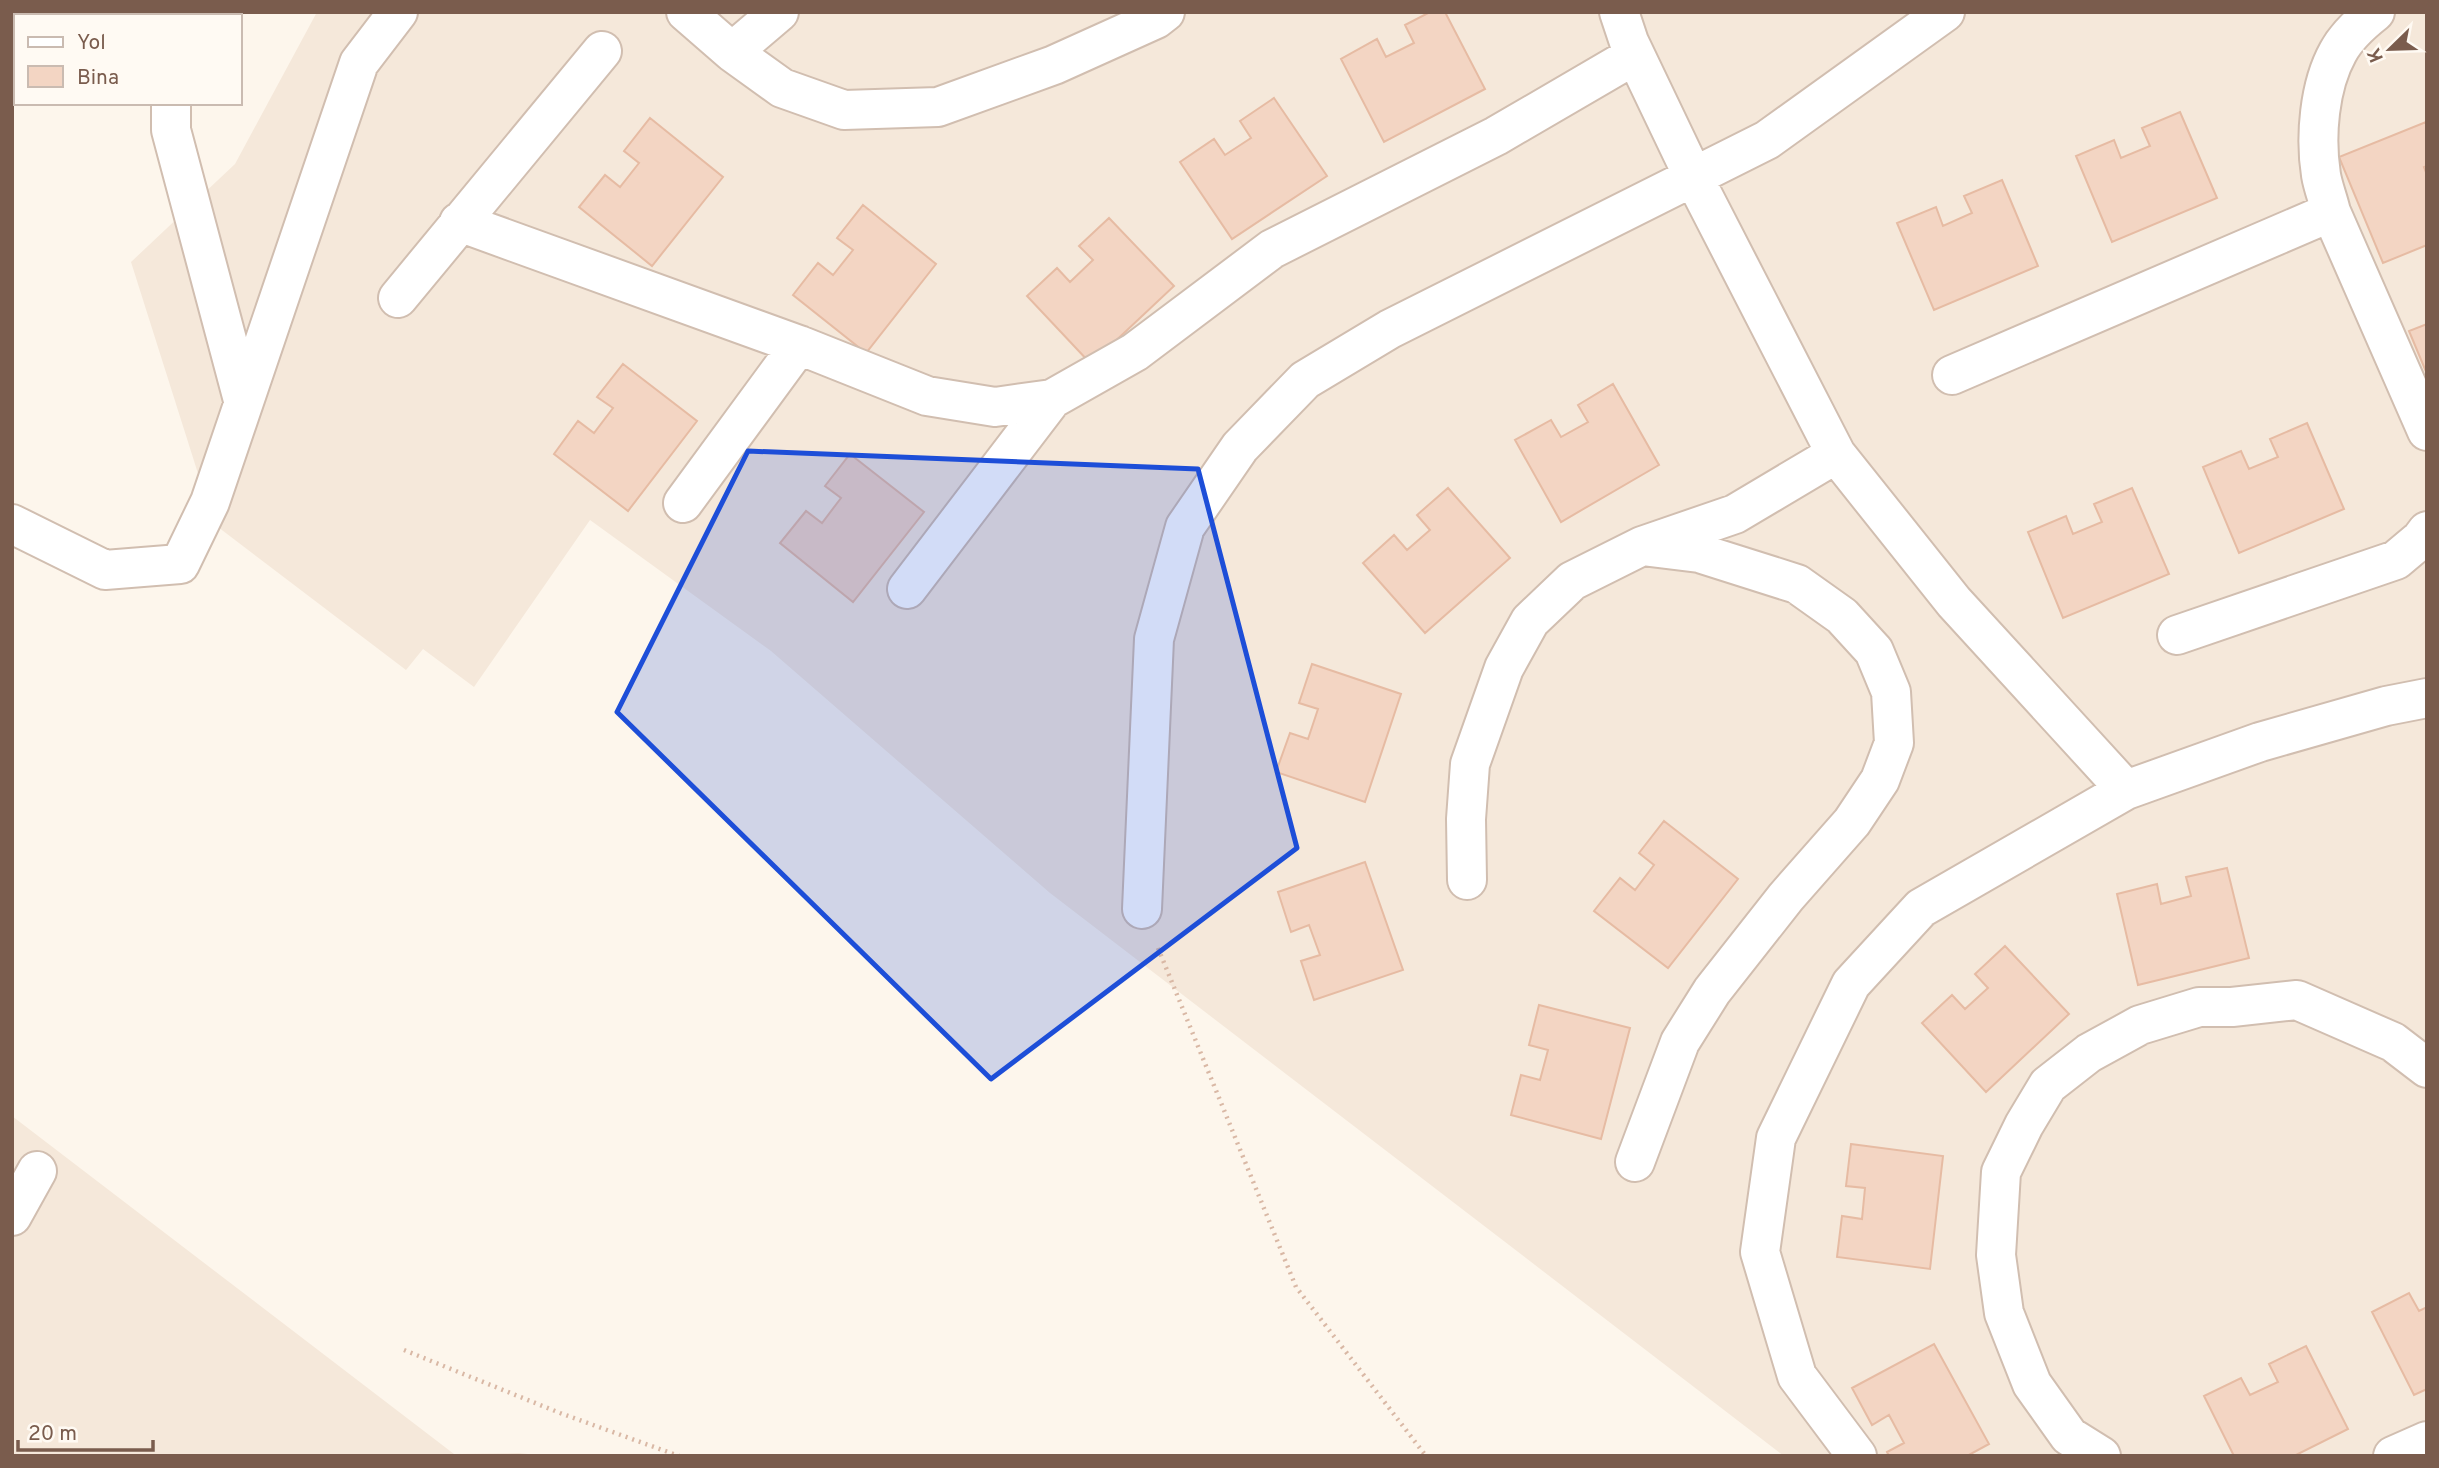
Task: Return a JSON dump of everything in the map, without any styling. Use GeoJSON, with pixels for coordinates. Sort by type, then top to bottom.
{"type":"FeatureCollection","features":[{"type":"Feature","properties":{"kind":"street"},"geometry":{"type":"LineString","coordinates":[[12,524],[105,570],[180,564],[210,502],[359,63],[398,12]]}},
{"type":"Feature","properties":{"kind":"street"},"geometry":{"type":"LineString","coordinates":[[686,12],[732,52],[782,88],[844,110],[938,107],[1054,65],[1156,19],[1165,12]]}},
{"type":"Feature","properties":{"kind":"street"},"geometry":{"type":"LineString","coordinates":[[732,52],[779,12]]}},
{"type":"Feature","properties":{"kind":"street"},"geometry":{"type":"LineString","coordinates":[[1619,12],[1635,55],[1694,178],[1836,454],[1954,602],[2126,790]]}},
{"type":"Feature","properties":{"kind":"street"},"geometry":{"type":"LineString","coordinates":[[1142,909],[1153,639],[1185,527],[1240,447],[1305,380],[1390,329],[1767,140],[1945,12]]}},
{"type":"Feature","properties":{"kind":"street"},"geometry":{"type":"LineString","coordinates":[[2375,12],[2361,23],[2338,52],[2323,95],[2319,135],[2321,175],[2331,212],[2427,431]]}},
{"type":"Feature","properties":{"kind":"street"},"geometry":{"type":"LineString","coordinates":[[398,298],[601,51]]}},
{"type":"Feature","properties":{"kind":"street"},"geometry":{"type":"LineString","coordinates":[[459,222],[799,345],[927,396],[995,407],[1052,399],[1135,352],[1272,249],[1496,136],[1635,55]]}},
{"type":"Feature","properties":{"kind":"street"},"geometry":{"type":"LineString","coordinates":[[171,105],[171,130],[243,400]]}},
{"type":"Feature","properties":{"kind":"street"},"geometry":{"type":"LineString","coordinates":[[1952,374],[2331,212]]}},
{"type":"Feature","properties":{"kind":"street"},"geometry":{"type":"LineString","coordinates":[[683,503],[799,345]]}},
{"type":"Feature","properties":{"kind":"street"},"geometry":{"type":"LineString","coordinates":[[907,589],[1052,399]]}},
{"type":"Feature","properties":{"kind":"street"},"geometry":{"type":"LineString","coordinates":[[1467,880],[1466,819],[1470,764],[1504,668],[1530,621],[1572,581],[1642,546],[1735,514],[1836,454]]}},
{"type":"Feature","properties":{"kind":"street"},"geometry":{"type":"LineString","coordinates":[[2177,635],[2396,560],[2421,540],[2427,531]]}},
{"type":"Feature","properties":{"kind":"street"},"geometry":{"type":"LineString","coordinates":[[1636,1162],[1680,1042],[1712,990],[1786,897],[1852,822],[1880,780],[1894,743],[1891,692],[1874,650],[1842,616],[1797,584],[1699,553],[1642,546]]}},
{"type":"Feature","properties":{"kind":"street"},"geometry":{"type":"LineString","coordinates":[[1857,1456],[1797,1376],[1759,1252],[1776,1138],[1851,984],[1921,908],[2126,790],[2260,742],[2386,706],[2427,698]]}},
{"type":"Feature","properties":{"kind":"street"},"geometry":{"type":"LineString","coordinates":[[2101,1456],[2069,1436],[2032,1384],[2004,1313],[1996,1255],[2001,1172],[2024,1125],[2048,1085],[2089,1054],[2140,1025],[2199,1007],[2232,1007],[2297,1000],[2393,1042],[2427,1068]]}},
{"type":"Feature","properties":{"kind":"street"},"geometry":{"type":"LineString","coordinates":[[12,1216],[37,1171]]}},
{"type":"Feature","properties":{"kind":"street"},"geometry":{"type":"LineString","coordinates":[[2393,1456],[2427,1441]]}},
{"type":"Feature","properties":{"kind":"path"},"geometry":{"type":"LineString","coordinates":[[1142,909],[1296,1287],[1426,1456]]}},
{"type":"Feature","properties":{"kind":"path"},"geometry":{"type":"LineString","coordinates":[[404,1350],[560,1413],[679,1456]]}},
{"type":"Feature","properties":{"kind":"highlighted area"},"geometry":{"type":"Polygon","coordinates":[[[748,451],[1198,469],[1297,848],[991,1079],[617,712],[748,451]]]}},
{"type":"Feature","properties":{"kind":"shaded area"},"geometry":{"type":"Polygon","coordinates":[[[317,12],[2427,12],[2427,1456],[1784,1456],[1050,893],[771,651],[590,520],[474,687],[423,649],[406,670],[214,524],[131,262],[235,164],[317,12]]]}},
{"type":"Feature","properties":{"kind":"shaded area"},"geometry":{"type":"Polygon","coordinates":[[[12,1116],[454,1454],[519,1453],[546,1456],[12,1456],[12,1116]]]}},
{"type":"Feature","properties":{"kind":"building"},"geometry":{"type":"Polygon","coordinates":[[[1430,12],[1445,12],[1485,89],[1384,142],[1341,59],[1377,39],[1386,57],[1414,43],[1405,25],[1430,12]]]}},
{"type":"Feature","properties":{"kind":"building"},"geometry":{"type":"Polygon","coordinates":[[[1274,98],[1327,176],[1232,239],[1180,162],[1214,139],[1225,155],[1251,138],[1240,121],[1274,98]]]}},
{"type":"Feature","properties":{"kind":"building"},"geometry":{"type":"Polygon","coordinates":[[[2180,112],[2217,198],[2112,242],[2076,156],[2114,140],[2121,158],[2150,146],[2142,128],[2180,112]]]}},
{"type":"Feature","properties":{"kind":"building"},"geometry":{"type":"Polygon","coordinates":[[[650,118],[723,177],[652,266],[579,207],[605,175],[620,187],[639,163],[624,151],[650,118]]]}},
{"type":"Feature","properties":{"kind":"building"},"geometry":{"type":"Polygon","coordinates":[[[2426,122],[2427,166],[2424,167],[2427,175],[2427,245],[2383,263],[2339,157],[2426,122]]]}},
{"type":"Feature","properties":{"kind":"building"},"geometry":{"type":"Polygon","coordinates":[[[2002,180],[2038,266],[1934,310],[1897,223],[1936,207],[1943,226],[1972,213],[1964,196],[2002,180]]]}},
{"type":"Feature","properties":{"kind":"building"},"geometry":{"type":"Polygon","coordinates":[[[863,205],[936,264],[866,353],[793,295],[818,263],[833,275],[853,250],[837,238],[863,205]]]}},
{"type":"Feature","properties":{"kind":"building"},"geometry":{"type":"Polygon","coordinates":[[[1109,218],[1174,286],[1091,364],[1027,296],[1057,268],[1070,282],[1093,260],[1079,246],[1109,218]]]}},
{"type":"Feature","properties":{"kind":"building"},"geometry":{"type":"Polygon","coordinates":[[[2427,324],[2427,374],[2409,331],[2427,324]]]}},
{"type":"Feature","properties":{"kind":"building"},"geometry":{"type":"Polygon","coordinates":[[[623,364],[697,421],[628,511],[554,454],[578,421],[594,433],[613,408],[597,397],[623,364]]]}},
{"type":"Feature","properties":{"kind":"building"},"geometry":{"type":"Polygon","coordinates":[[[1613,384],[1659,465],[1561,522],[1515,440],[1551,420],[1561,437],[1588,422],[1578,405],[1613,384]]]}},
{"type":"Feature","properties":{"kind":"building"},"geometry":{"type":"Polygon","coordinates":[[[2307,423],[2344,509],[2239,553],[2203,467],[2241,451],[2249,469],[2278,457],[2270,439],[2307,423]]]}},
{"type":"Feature","properties":{"kind":"building"},"geometry":{"type":"Polygon","coordinates":[[[850,454],[924,512],[853,602],[780,543],[806,511],[822,523],[841,498],[825,486],[850,454]]]}},
{"type":"Feature","properties":{"kind":"building"},"geometry":{"type":"Polygon","coordinates":[[[1448,488],[1510,558],[1425,633],[1363,563],[1394,535],[1407,550],[1430,530],[1417,515],[1448,488]]]}},
{"type":"Feature","properties":{"kind":"building"},"geometry":{"type":"Polygon","coordinates":[[[2132,488],[2169,574],[2063,618],[2028,532],[2066,516],[2073,534],[2102,522],[2094,504],[2132,488]]]}},
{"type":"Feature","properties":{"kind":"building"},"geometry":{"type":"Polygon","coordinates":[[[1312,664],[1401,694],[1365,802],[1276,772],[1290,733],[1308,739],[1318,709],[1299,703],[1312,664]]]}},
{"type":"Feature","properties":{"kind":"building"},"geometry":{"type":"Polygon","coordinates":[[[1664,821],[1738,879],[1668,968],[1594,911],[1620,878],[1635,890],[1654,865],[1639,853],[1664,821]]]}},
{"type":"Feature","properties":{"kind":"building"},"geometry":{"type":"Polygon","coordinates":[[[1365,862],[1403,970],[1314,1000],[1301,961],[1320,955],[1309,925],[1291,932],[1278,892],[1365,862]]]}},
{"type":"Feature","properties":{"kind":"building"},"geometry":{"type":"Polygon","coordinates":[[[2227,868],[2249,958],[2138,985],[2117,894],[2157,884],[2161,904],[2191,896],[2186,877],[2227,868]]]}},
{"type":"Feature","properties":{"kind":"building"},"geometry":{"type":"Polygon","coordinates":[[[2005,946],[2069,1014],[1986,1092],[1922,1023],[1952,995],[1965,1009],[1988,988],[1975,974],[2005,946]]]}},
{"type":"Feature","properties":{"kind":"building"},"geometry":{"type":"Polygon","coordinates":[[[1539,1005],[1630,1028],[1601,1139],[1511,1115],[1521,1075],[1540,1080],[1548,1050],[1529,1045],[1539,1005]]]}},
{"type":"Feature","properties":{"kind":"building"},"geometry":{"type":"Polygon","coordinates":[[[1851,1144],[1943,1156],[1930,1269],[1837,1257],[1842,1216],[1862,1219],[1865,1188],[1846,1186],[1851,1144]]]}},
{"type":"Feature","properties":{"kind":"building"},"geometry":{"type":"Polygon","coordinates":[[[2409,1293],[2419,1311],[2427,1307],[2427,1389],[2414,1395],[2372,1312],[2409,1293]]]}},
{"type":"Feature","properties":{"kind":"building"},"geometry":{"type":"Polygon","coordinates":[[[1934,1344],[1989,1444],[1967,1456],[1889,1456],[1887,1452],[1904,1443],[1889,1415],[1872,1425],[1852,1388],[1934,1344]]]}},
{"type":"Feature","properties":{"kind":"building"},"geometry":{"type":"Polygon","coordinates":[[[2306,1346],[2348,1429],[2294,1456],[2234,1456],[2204,1396],[2241,1378],[2250,1395],[2278,1382],[2269,1364],[2306,1346]]]}}]}
